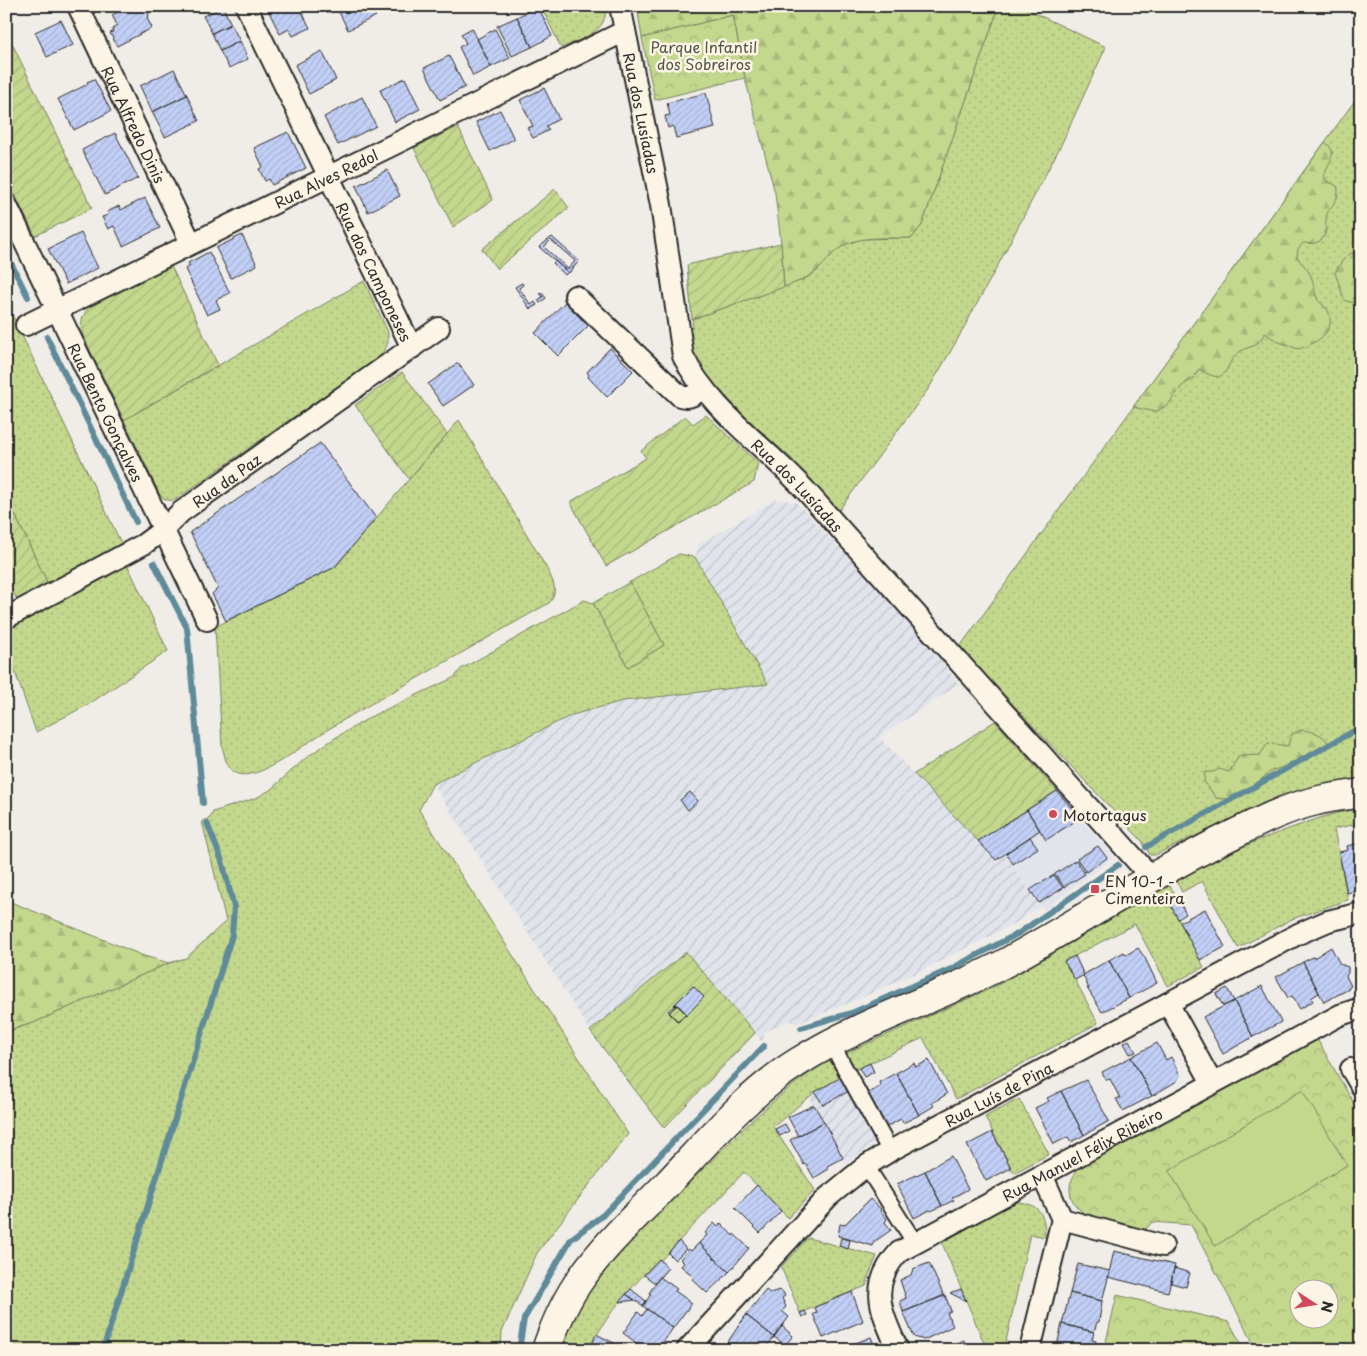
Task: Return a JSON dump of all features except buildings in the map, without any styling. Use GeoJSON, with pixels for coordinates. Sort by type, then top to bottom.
{"type":"FeatureCollection","features":[{"type":"Feature","properties":{"kind":"main road"},"geometry":{"type":"LineString","coordinates":[[546,1350],[553,1328],[566,1301],[582,1276],[601,1253],[712,1136],[776,1078],[798,1061],[831,1043],[968,982],[1009,961],[1151,877],[1231,836],[1286,810],[1314,801],[1361,793]]}},
{"type":"Feature","properties":{"kind":"street","name":"Rua Alfredo Dinis"},"geometry":{"type":"LineString","coordinates":[[78,6],[191,243]]}},
{"type":"Feature","properties":{"kind":"street","name":"Rua dos Camponeses"},"geometry":{"type":"LineString","coordinates":[[246,6],[412,348]]}},
{"type":"Feature","properties":{"kind":"street","name":"Rua dos Lusíadas"},"geometry":{"type":"LineString","coordinates":[[620,6],[661,205],[683,356],[691,371],[702,387],[796,481],[1151,877]]}},
{"type":"Feature","properties":{"kind":"street","name":"Rua Alves Redol"},"geometry":{"type":"LineString","coordinates":[[26,324],[625,31]]}},
{"type":"Feature","properties":{"kind":"street","name":"Rua Bento Gonçalves"},"geometry":{"type":"LineString","coordinates":[[6,204],[207,620]]}},
{"type":"Feature","properties":{"kind":"street"},"geometry":{"type":"LineString","coordinates":[[575,296],[680,396],[693,397],[702,387]]}},
{"type":"Feature","properties":{"kind":"street","name":"Rua da Paz"},"geometry":{"type":"LineString","coordinates":[[6,618],[144,544],[163,530],[181,512],[439,328]]}},
{"type":"Feature","properties":{"kind":"street","name":"Rua Luís de Pina"},"geometry":{"type":"LineString","coordinates":[[693,1348],[828,1197],[866,1166],[890,1151],[1298,934],[1328,921],[1361,913]]}},
{"type":"Feature","properties":{"kind":"street"},"geometry":{"type":"LineString","coordinates":[[1168,1003],[1212,1083]]}},
{"type":"Feature","properties":{"kind":"street","name":"Rua Manuel Félix Ribeiro"},"geometry":{"type":"LineString","coordinates":[[898,1350],[882,1310],[879,1288],[890,1262],[899,1252],[1340,1015],[1361,1008]]}},
{"type":"Feature","properties":{"kind":"street"},"geometry":{"type":"LineString","coordinates":[[837,1054],[890,1151]]}},
{"type":"Feature","properties":{"kind":"street"},"geometry":{"type":"LineString","coordinates":[[1351,1069],[1361,1086]]}},
{"type":"Feature","properties":{"kind":"street"},"geometry":{"type":"LineString","coordinates":[[866,1166],[915,1242]]}},
{"type":"Feature","properties":{"kind":"street"},"geometry":{"type":"LineString","coordinates":[[1030,1350],[1062,1219],[1042,1175]]}},
{"type":"Feature","properties":{"kind":"street"},"geometry":{"type":"LineString","coordinates":[[1062,1219],[1162,1246]]}},
{"type":"Feature","properties":{"kind":"shaded area"},"geometry":{"type":"Polygon","coordinates":[[[777,499],[796,502],[919,632],[959,684],[879,737],[996,860],[1004,854],[1041,906],[1016,923],[921,971],[797,1024],[789,1020],[765,1032],[762,1042],[686,953],[590,1031],[433,784],[572,715],[623,701],[767,683],[695,557],[699,544],[777,499]]]}},
{"type":"Feature","properties":{"kind":"shaded area"},"geometry":{"type":"Polygon","coordinates":[[[1057,791],[1114,857],[1044,910],[1005,854],[996,860],[978,841],[1057,791]]]}},
{"type":"Feature","properties":{"kind":"shaded area"},"geometry":{"type":"Polygon","coordinates":[[[843,1076],[878,1141],[845,1163],[809,1096],[843,1076]]]}},
{"type":"Feature","properties":{"kind":"green space"},"geometry":{"type":"Polygon","coordinates":[[[541,6],[605,6],[605,15],[603,22],[592,33],[561,48],[541,6]]]}},
{"type":"Feature","properties":{"kind":"green space"},"geometry":{"type":"Polygon","coordinates":[[[663,6],[999,6],[922,225],[912,238],[870,238],[854,241],[838,250],[812,274],[784,287],[775,193],[745,78],[733,15],[642,38],[638,13],[663,6]]]}},
{"type":"Feature","properties":{"kind":"green space"},"geometry":{"type":"Polygon","coordinates":[[[999,6],[1020,6],[1106,47],[1061,145],[956,342],[929,388],[837,513],[791,458],[721,397],[694,358],[690,328],[693,327],[692,319],[803,280],[817,271],[831,254],[846,244],[861,239],[912,238],[922,225],[999,6]]]}},
{"type":"Feature","properties":{"kind":"green space","name":"Parque Infantil dos Sobreiros"},"geometry":{"type":"Polygon","coordinates":[[[733,15],[745,78],[655,100],[642,38],[733,15]]]}},
{"type":"Feature","properties":{"kind":"green space"},"geometry":{"type":"Polygon","coordinates":[[[6,31],[92,208],[35,236],[6,176],[6,31]]]}},
{"type":"Feature","properties":{"kind":"green space"},"geometry":{"type":"Polygon","coordinates":[[[1361,92],[1361,781],[1322,785],[1281,795],[1155,855],[1150,855],[1142,841],[959,648],[1361,92]]]}},
{"type":"Feature","properties":{"kind":"green space"},"geometry":{"type":"Polygon","coordinates":[[[458,127],[493,200],[453,227],[414,148],[458,127]]]}},
{"type":"Feature","properties":{"kind":"green space"},"geometry":{"type":"Polygon","coordinates":[[[1325,142],[1332,150],[1332,154],[1324,177],[1327,181],[1337,186],[1337,196],[1328,211],[1324,237],[1316,243],[1303,243],[1298,249],[1297,257],[1310,273],[1318,300],[1329,313],[1330,320],[1326,332],[1316,341],[1298,349],[1277,341],[1265,333],[1257,344],[1241,351],[1235,356],[1222,375],[1217,377],[1199,369],[1193,379],[1182,386],[1168,405],[1155,412],[1133,407],[1325,142]]]}},
{"type":"Feature","properties":{"kind":"green space"},"geometry":{"type":"Polygon","coordinates":[[[555,189],[569,208],[497,269],[482,249],[555,189]]]}},
{"type":"Feature","properties":{"kind":"green space"},"geometry":{"type":"Polygon","coordinates":[[[781,243],[784,287],[692,319],[687,265],[781,243]]]}},
{"type":"Feature","properties":{"kind":"green space"},"geometry":{"type":"Polygon","coordinates":[[[1355,252],[1361,254],[1361,301],[1349,302],[1343,298],[1335,273],[1343,260],[1355,252]]]}},
{"type":"Feature","properties":{"kind":"green space"},"geometry":{"type":"Polygon","coordinates":[[[171,266],[218,365],[124,420],[83,336],[82,319],[92,305],[171,266]]]}},
{"type":"Feature","properties":{"kind":"green space"},"geometry":{"type":"Polygon","coordinates":[[[364,281],[388,332],[388,343],[382,355],[175,500],[163,498],[124,420],[364,281]]]}},
{"type":"Feature","properties":{"kind":"green space"},"geometry":{"type":"Polygon","coordinates":[[[6,302],[122,545],[49,586],[6,496],[6,302]]]}},
{"type":"Feature","properties":{"kind":"green space"},"geometry":{"type":"Polygon","coordinates":[[[402,372],[447,434],[409,479],[355,405],[402,372]]]}},
{"type":"Feature","properties":{"kind":"green space"},"geometry":{"type":"Polygon","coordinates":[[[706,415],[758,463],[754,482],[606,566],[570,502],[646,458],[641,451],[685,416],[693,424],[706,415]]]}},
{"type":"Feature","properties":{"kind":"green space"},"geometry":{"type":"Polygon","coordinates":[[[459,420],[551,576],[554,594],[549,603],[349,717],[267,768],[247,775],[234,772],[228,766],[222,746],[215,627],[335,567],[459,420]]]}},
{"type":"Feature","properties":{"kind":"green space"},"geometry":{"type":"Polygon","coordinates":[[[6,496],[49,586],[18,602],[6,577],[6,496]]]}},
{"type":"Feature","properties":{"kind":"green space"},"geometry":{"type":"Polygon","coordinates":[[[679,554],[695,557],[768,684],[623,701],[572,715],[433,784],[419,810],[628,1134],[537,1253],[502,1332],[501,1350],[6,1350],[6,1032],[33,1023],[169,963],[186,958],[226,921],[202,821],[210,818],[213,812],[256,798],[270,790],[307,757],[374,715],[455,677],[461,669],[584,600],[593,603],[628,667],[664,645],[630,582],[679,554]]]}},
{"type":"Feature","properties":{"kind":"green space"},"geometry":{"type":"Polygon","coordinates":[[[127,564],[168,651],[89,704],[36,732],[6,646],[6,630],[127,564]]]}},
{"type":"Feature","properties":{"kind":"green space"},"geometry":{"type":"Polygon","coordinates":[[[630,582],[664,645],[628,667],[593,603],[630,582]]]}},
{"type":"Feature","properties":{"kind":"green space"},"geometry":{"type":"Polygon","coordinates":[[[995,721],[1057,791],[978,841],[914,774],[995,721]]]}},
{"type":"Feature","properties":{"kind":"green space"},"geometry":{"type":"Polygon","coordinates":[[[1300,730],[1316,733],[1328,742],[1315,752],[1271,771],[1257,783],[1227,799],[1216,798],[1204,781],[1205,772],[1213,772],[1219,769],[1229,772],[1239,756],[1260,755],[1268,743],[1288,746],[1291,735],[1300,730]]]}},
{"type":"Feature","properties":{"kind":"green space"},"geometry":{"type":"Polygon","coordinates":[[[1361,809],[1361,823],[1334,829],[1348,900],[1292,919],[1238,948],[1202,881],[1182,892],[1176,881],[1219,858],[1264,838],[1327,816],[1361,809]]]}},
{"type":"Feature","properties":{"kind":"green space"},"geometry":{"type":"Polygon","coordinates":[[[1169,885],[1176,895],[1168,900],[1204,967],[1168,986],[1135,924],[1065,961],[1098,1023],[956,1099],[923,1038],[851,1072],[815,1092],[773,1127],[815,1190],[788,1218],[744,1172],[661,1260],[659,1259],[629,1290],[603,1325],[590,1350],[563,1350],[568,1331],[579,1308],[592,1287],[625,1247],[745,1127],[797,1083],[835,1058],[994,987],[1169,885]]]}},
{"type":"Feature","properties":{"kind":"green space"},"geometry":{"type":"Polygon","coordinates":[[[6,900],[144,956],[169,963],[33,1023],[6,1031],[6,900]]]}},
{"type":"Feature","properties":{"kind":"green space"},"geometry":{"type":"Polygon","coordinates":[[[686,952],[755,1033],[664,1128],[590,1031],[686,952]]]}},
{"type":"Feature","properties":{"kind":"green space"},"geometry":{"type":"Polygon","coordinates":[[[1317,1039],[1361,1116],[1361,1350],[1257,1350],[1191,1225],[1152,1222],[1146,1229],[1124,1227],[1099,1221],[1078,1209],[1072,1200],[1070,1186],[1072,1178],[1084,1162],[1317,1039]]]}},
{"type":"Feature","properties":{"kind":"green space"},"geometry":{"type":"Polygon","coordinates":[[[1302,1090],[1347,1165],[1215,1246],[1169,1171],[1302,1090]]]}},
{"type":"Feature","properties":{"kind":"green space"},"geometry":{"type":"Polygon","coordinates":[[[1019,1099],[1049,1154],[1014,1173],[985,1117],[1019,1099]]]}},
{"type":"Feature","properties":{"kind":"green space"},"geometry":{"type":"Polygon","coordinates":[[[1018,1202],[1026,1203],[1040,1212],[1043,1217],[1045,1237],[1030,1234],[1004,1350],[987,1350],[942,1243],[1008,1205],[1018,1202]]]}},
{"type":"Feature","properties":{"kind":"green space"},"geometry":{"type":"Polygon","coordinates":[[[808,1238],[877,1256],[866,1286],[800,1313],[781,1267],[808,1238]]]}},
{"type":"Feature","properties":{"kind":"green space"},"geometry":{"type":"Polygon","coordinates":[[[1117,1295],[1229,1322],[1245,1350],[1104,1350],[1117,1295]]]}},
{"type":"Feature","properties":{"kind":"waterway"},"geometry":{"type":"LineString","coordinates":[[6,253],[28,297]]}},
{"type":"Feature","properties":{"kind":"waterway"},"geometry":{"type":"LineString","coordinates":[[47,337],[136,522]]}},
{"type":"Feature","properties":{"kind":"waterway"},"geometry":{"type":"LineString","coordinates":[[154,563],[187,628],[203,803]]}},
{"type":"Feature","properties":{"kind":"waterway"},"geometry":{"type":"LineString","coordinates":[[1146,847],[1361,727]]}},
{"type":"Feature","properties":{"kind":"waterway"},"geometry":{"type":"LineString","coordinates":[[103,1350],[232,935],[234,907],[222,861],[207,823]]}},
{"type":"Feature","properties":{"kind":"waterway"},"geometry":{"type":"LineString","coordinates":[[801,1028],[854,1012],[951,969],[1019,933],[1118,865]]}},
{"type":"Feature","properties":{"kind":"waterway"},"geometry":{"type":"LineString","coordinates":[[519,1350],[524,1319],[571,1239],[603,1215],[764,1046]]}},
{"type":"Feature","properties":{"kind":"place","name":"Motortagus"},"geometry":{"type":"Point","coordinates":[1053,814]}},
{"type":"Feature","properties":{"kind":"place","name":"EN 10-1 - Cimenteira"},"geometry":{"type":"Point","coordinates":[1095,889]}}]}
